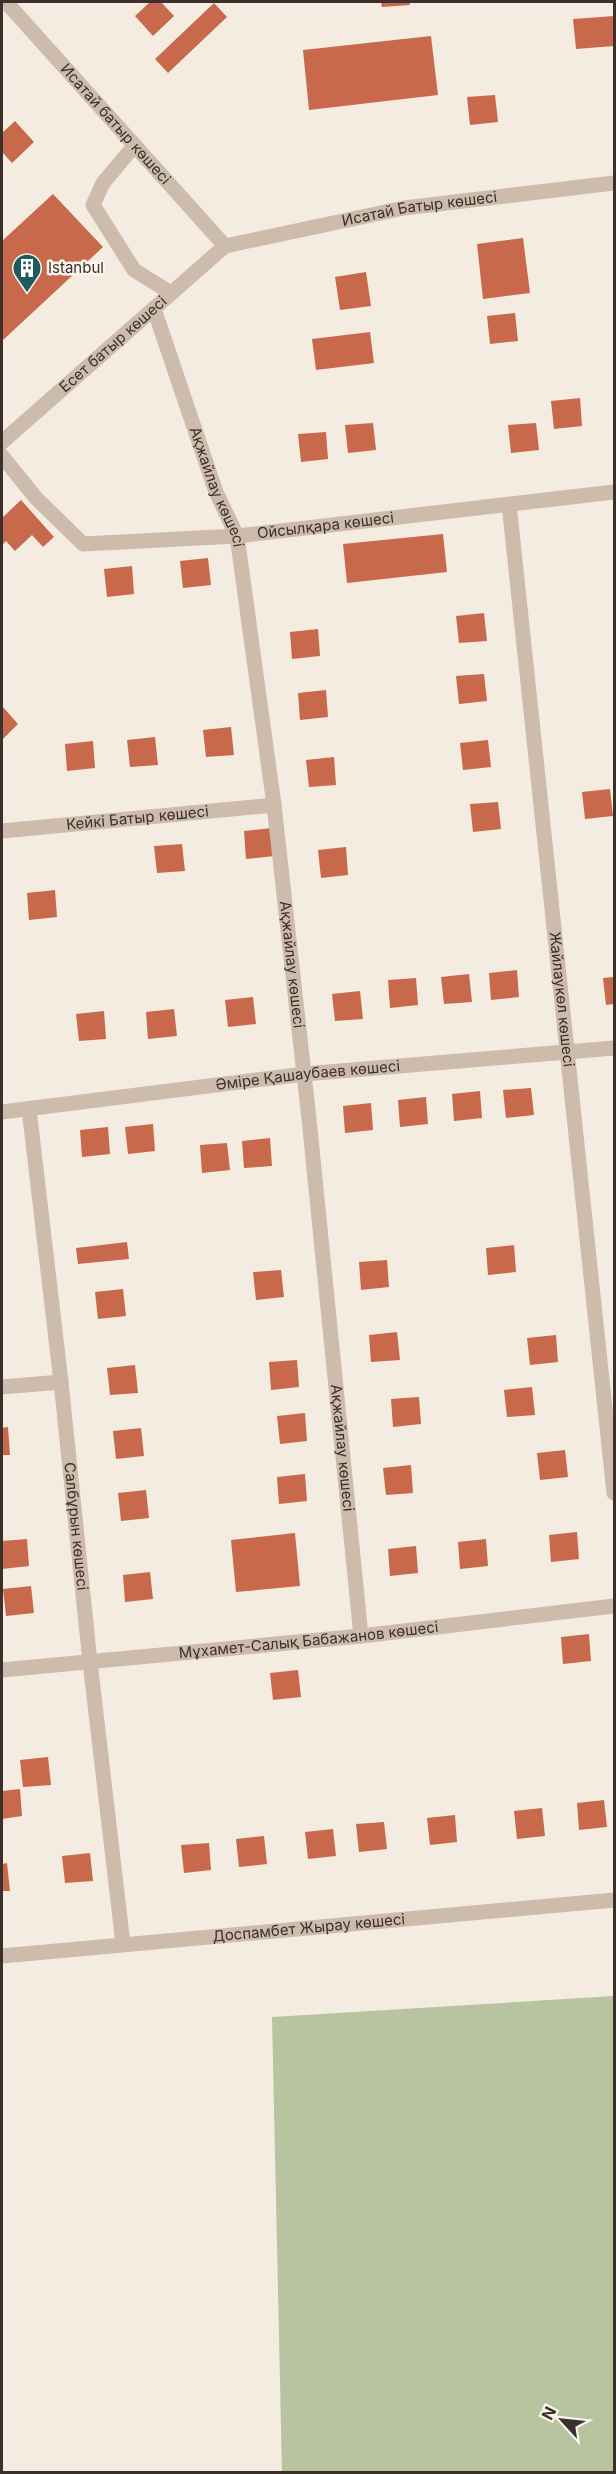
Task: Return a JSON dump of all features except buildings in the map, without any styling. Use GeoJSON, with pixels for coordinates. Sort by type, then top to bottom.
{"type":"FeatureCollection","features":[{"type":"Feature","properties":{"kind":"street"},"geometry":{"type":"LineString","coordinates":[[2,5],[6,2]]}},
{"type":"Feature","properties":{"kind":"street","name":"Исатай батыр көшесі"},"geometry":{"type":"LineString","coordinates":[[6,2],[225,246]]}},
{"type":"Feature","properties":{"kind":"street"},"geometry":{"type":"LineString","coordinates":[[134,146],[103,183],[93,205],[134,270],[171,292]]}},
{"type":"Feature","properties":{"kind":"street","name":"Исатай Батыр көшесі"},"geometry":{"type":"LineString","coordinates":[[225,246],[404,208],[615,183]]}},
{"type":"Feature","properties":{"kind":"street","name":"Есет батыр көшесі"},"geometry":{"type":"LineString","coordinates":[[2,442],[74,376],[225,246]]}},
{"type":"Feature","properties":{"kind":"street","name":"Ақжайлау көшесі"},"geometry":{"type":"LineString","coordinates":[[154,309],[216,492],[237,536],[274,806],[304,1074],[361,1636]]}},
{"type":"Feature","properties":{"kind":"street","name":"Ойсылқара көшесі"},"geometry":{"type":"LineString","coordinates":[[2,456],[36,498],[83,544],[237,536],[615,492]]}},
{"type":"Feature","properties":{"kind":"street","name":"Жайлаукөл көшесі"},"geometry":{"type":"LineString","coordinates":[[509,504],[615,1493]]}},
{"type":"Feature","properties":{"kind":"street","name":"Кейкі Батыр көшесі"},"geometry":{"type":"LineString","coordinates":[[2,831],[274,806]]}},
{"type":"Feature","properties":{"kind":"street","name":"Әміре Қашаубаев көшесі"},"geometry":{"type":"LineString","coordinates":[[2,1112],[304,1074],[615,1048]]}},
{"type":"Feature","properties":{"kind":"street","name":"Салбұрын көшесі"},"geometry":{"type":"LineString","coordinates":[[29,1109],[62,1382],[90,1662],[123,1944]]}},
{"type":"Feature","properties":{"kind":"street"},"geometry":{"type":"LineString","coordinates":[[2,1387],[62,1382]]}},
{"type":"Feature","properties":{"kind":"street","name":"Мұхамет-Салық Бабажанов көшесі"},"geometry":{"type":"LineString","coordinates":[[2,1670],[361,1636],[615,1606]]}},
{"type":"Feature","properties":{"kind":"street","name":"Доспамбет Жырау көшесі"},"geometry":{"type":"LineString","coordinates":[[2,1956],[615,1900]]}},
{"type":"Feature","properties":{"kind":"green space"},"geometry":{"type":"Polygon","coordinates":[[[614,1996],[614,2472],[282,2472],[272,2017],[614,1996]]]}},
{"type":"Feature","properties":{"kind":"place","name":"Istanbul"},"geometry":{"type":"Point","coordinates":[27,294]}}]}
